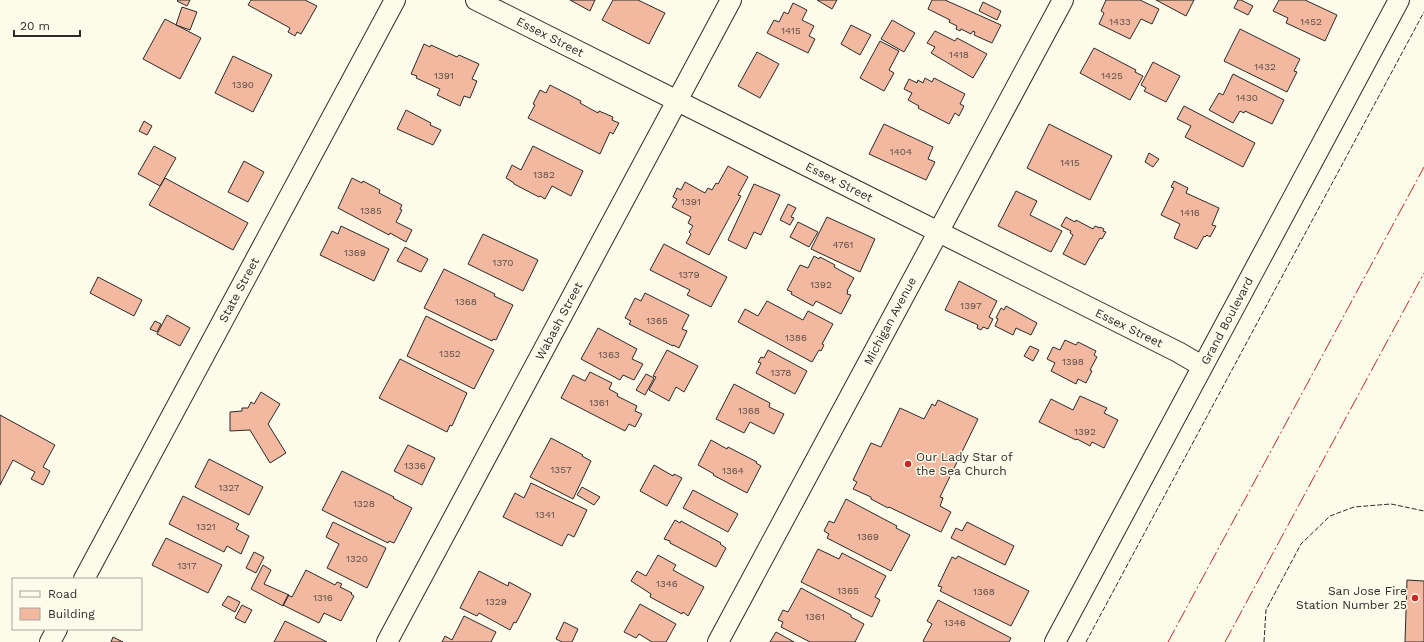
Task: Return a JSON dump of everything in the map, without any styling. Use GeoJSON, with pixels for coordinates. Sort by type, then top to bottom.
{"type":"FeatureCollection","features":[{"type":"Feature","properties":{"kind":"street","name":"State Street"},"geometry":{"type":"LineString","coordinates":[[85,578],[395,0]]}},
{"type":"Feature","properties":{"kind":"street","name":"Essex Street"},"geometry":{"type":"LineString","coordinates":[[476,0],[1178,352],[1202,366]]}},
{"type":"Feature","properties":{"kind":"street","name":"Wabash Street"},"geometry":{"type":"LineString","coordinates":[[387,642],[731,0]]}},
{"type":"Feature","properties":{"kind":"street","name":"Michigan Avenue"},"geometry":{"type":"LineString","coordinates":[[718,642],[1063,0]]}},
{"type":"Feature","properties":{"kind":"street","name":"Grand Boulevard"},"geometry":{"type":"LineString","coordinates":[[1055,642],[1399,0]]}},
{"type":"Feature","properties":{"kind":"street"},"geometry":{"type":"LineString","coordinates":[[50,642],[56,630]]}},
{"type":"Feature","properties":{"kind":"building"},"geometry":{"type":"Polygon","coordinates":[[[190,0],[187,6],[177,1],[190,0]]]}},
{"type":"Feature","properties":{"kind":"building"},"geometry":{"type":"Polygon","coordinates":[[[251,0],[305,0],[317,6],[301,34],[297,32],[295,36],[288,32],[290,28],[248,5],[251,0]]]}},
{"type":"Feature","properties":{"kind":"building"},"geometry":{"type":"Polygon","coordinates":[[[570,0],[595,0],[590,11],[570,0]]]}},
{"type":"Feature","properties":{"kind":"building"},"geometry":{"type":"Polygon","coordinates":[[[613,0],[638,0],[665,13],[649,44],[602,20],[613,0]]]}},
{"type":"Feature","properties":{"kind":"building"},"geometry":{"type":"Polygon","coordinates":[[[817,0],[837,0],[832,9],[817,0]]]}},
{"type":"Feature","properties":{"kind":"building"},"geometry":{"type":"Polygon","coordinates":[[[932,0],[945,0],[1001,25],[992,43],[974,35],[975,32],[973,31],[971,34],[961,29],[960,31],[956,29],[957,26],[949,22],[950,20],[928,9],[932,0]]]}},
{"type":"Feature","properties":{"kind":"building"},"geometry":{"type":"Polygon","coordinates":[[[1106,0],[1140,0],[1159,9],[1152,24],[1141,19],[1130,39],[1099,24],[1104,13],[1101,11],[1106,0]]]}},
{"type":"Feature","properties":{"kind":"building"},"geometry":{"type":"Polygon","coordinates":[[[1156,0],[1194,0],[1186,16],[1156,0]]]}},
{"type":"Feature","properties":{"kind":"building"},"geometry":{"type":"Polygon","coordinates":[[[1238,0],[1253,6],[1248,15],[1234,8],[1238,0]]]}},
{"type":"Feature","properties":{"kind":"building"},"geometry":{"type":"Polygon","coordinates":[[[1279,0],[1305,0],[1337,15],[1325,41],[1286,23],[1288,18],[1273,11],[1279,0]]]}},
{"type":"Feature","properties":{"kind":"building"},"geometry":{"type":"Polygon","coordinates":[[[983,2],[1001,11],[997,20],[979,11],[983,2]]]}},
{"type":"Feature","properties":{"kind":"building"},"geometry":{"type":"Polygon","coordinates":[[[793,3],[807,10],[802,20],[814,26],[809,36],[815,39],[808,53],[767,33],[774,20],[779,22],[784,12],[788,14],[793,3]]]}},
{"type":"Feature","properties":{"kind":"building"},"geometry":{"type":"Polygon","coordinates":[[[182,7],[197,12],[190,30],[176,25],[182,7]]]}},
{"type":"Feature","properties":{"kind":"building"},"geometry":{"type":"Polygon","coordinates":[[[165,19],[201,38],[180,79],[143,59],[165,19]]]}},
{"type":"Feature","properties":{"kind":"building"},"geometry":{"type":"Polygon","coordinates":[[[892,20],[915,33],[904,52],[881,39],[892,20]]]}},
{"type":"Feature","properties":{"kind":"building"},"geometry":{"type":"Polygon","coordinates":[[[851,25],[871,35],[860,55],[841,44],[851,25]]]}},
{"type":"Feature","properties":{"kind":"building"},"geometry":{"type":"Polygon","coordinates":[[[1240,29],[1300,59],[1294,71],[1297,72],[1287,92],[1224,61],[1240,29]]]}},
{"type":"Feature","properties":{"kind":"building"},"geometry":{"type":"Polygon","coordinates":[[[935,31],[955,41],[957,38],[987,54],[973,78],[931,53],[935,47],[927,43],[935,31]]]}},
{"type":"Feature","properties":{"kind":"building"},"geometry":{"type":"Polygon","coordinates":[[[880,41],[899,51],[889,70],[894,73],[884,91],[860,78],[880,41]]]}},
{"type":"Feature","properties":{"kind":"building"},"geometry":{"type":"Polygon","coordinates":[[[424,44],[430,47],[431,45],[457,57],[459,55],[479,64],[472,79],[477,81],[470,98],[464,96],[460,106],[437,95],[440,89],[416,78],[417,76],[411,74],[424,44]]]}},
{"type":"Feature","properties":{"kind":"building"},"geometry":{"type":"Polygon","coordinates":[[[1094,48],[1136,70],[1135,72],[1143,76],[1130,100],[1080,73],[1094,48]]]}},
{"type":"Feature","properties":{"kind":"building"},"geometry":{"type":"Polygon","coordinates":[[[757,52],[779,64],[760,98],[738,86],[757,52]]]}},
{"type":"Feature","properties":{"kind":"building"},"geometry":{"type":"Polygon","coordinates":[[[233,56],[272,75],[253,112],[215,93],[233,56]]]}},
{"type":"Feature","properties":{"kind":"building"},"geometry":{"type":"Polygon","coordinates":[[[1153,62],[1180,76],[1166,102],[1144,91],[1146,88],[1141,85],[1153,62]]]}},
{"type":"Feature","properties":{"kind":"building"},"geometry":{"type":"Polygon","coordinates":[[[1233,74],[1284,100],[1272,124],[1245,111],[1244,113],[1240,111],[1233,123],[1209,110],[1219,93],[1223,95],[1233,74]]]}},
{"type":"Feature","properties":{"kind":"building"},"geometry":{"type":"Polygon","coordinates":[[[925,78],[932,82],[934,78],[965,94],[960,104],[964,106],[959,116],[955,113],[949,124],[918,108],[919,106],[908,100],[912,93],[904,89],[909,79],[917,83],[918,80],[923,83],[925,78]]]}},
{"type":"Feature","properties":{"kind":"building"},"geometry":{"type":"Polygon","coordinates":[[[550,85],[581,101],[580,103],[598,113],[599,111],[613,117],[612,120],[619,123],[613,134],[610,132],[600,154],[528,118],[535,105],[533,104],[540,90],[546,93],[550,85]]]}},
{"type":"Feature","properties":{"kind":"building"},"geometry":{"type":"Polygon","coordinates":[[[1184,106],[1255,143],[1243,167],[1185,137],[1191,126],[1177,119],[1184,106]]]}},
{"type":"Feature","properties":{"kind":"building"},"geometry":{"type":"Polygon","coordinates":[[[406,110],[441,130],[433,145],[397,129],[406,110]]]}},
{"type":"Feature","properties":{"kind":"building"},"geometry":{"type":"Polygon","coordinates":[[[144,121],[152,126],[147,135],[139,131],[144,121]]]}},
{"type":"Feature","properties":{"kind":"building"},"geometry":{"type":"Polygon","coordinates":[[[884,124],[933,147],[928,159],[935,162],[926,180],[869,154],[884,124]]]}},
{"type":"Feature","properties":{"kind":"building"},"geometry":{"type":"Polygon","coordinates":[[[1049,124],[1112,156],[1090,200],[1027,168],[1049,124]]]}},
{"type":"Feature","properties":{"kind":"building"},"geometry":{"type":"Polygon","coordinates":[[[154,146],[176,158],[160,186],[138,174],[154,146]]]}},
{"type":"Feature","properties":{"kind":"building"},"geometry":{"type":"Polygon","coordinates":[[[533,146],[583,171],[571,196],[552,186],[545,199],[514,184],[506,178],[512,165],[521,170],[533,146]]]}},
{"type":"Feature","properties":{"kind":"building"},"geometry":{"type":"Polygon","coordinates":[[[1149,153],[1159,159],[1153,167],[1145,162],[1149,153]]]}},
{"type":"Feature","properties":{"kind":"building"},"geometry":{"type":"Polygon","coordinates":[[[244,161],[264,172],[248,202],[228,192],[244,161]]]}},
{"type":"Feature","properties":{"kind":"building"},"geometry":{"type":"Polygon","coordinates":[[[728,166],[748,177],[738,195],[741,196],[709,255],[686,243],[691,234],[689,232],[693,226],[688,223],[691,217],[672,207],[677,199],[673,197],[677,188],[681,190],[685,182],[705,193],[708,188],[712,190],[716,183],[718,184],[728,166]]]}},
{"type":"Feature","properties":{"kind":"building"},"geometry":{"type":"Polygon","coordinates":[[[165,178],[248,223],[233,250],[149,205],[165,178]]]}},
{"type":"Feature","properties":{"kind":"building"},"geometry":{"type":"Polygon","coordinates":[[[352,178],[362,183],[363,181],[380,190],[379,193],[402,205],[400,209],[402,210],[396,222],[412,230],[406,242],[390,233],[389,235],[338,208],[352,178]]]}},
{"type":"Feature","properties":{"kind":"building"},"geometry":{"type":"Polygon","coordinates":[[[1174,181],[1188,188],[1186,193],[1219,208],[1212,225],[1216,226],[1210,237],[1207,235],[1205,237],[1204,236],[1197,249],[1174,238],[1180,224],[1161,215],[1174,188],[1171,187],[1174,181]]]}},
{"type":"Feature","properties":{"kind":"building"},"geometry":{"type":"Polygon","coordinates":[[[754,184],[780,195],[761,235],[754,232],[746,249],[728,240],[754,184]]]}},
{"type":"Feature","properties":{"kind":"building"},"geometry":{"type":"Polygon","coordinates":[[[1016,191],[1037,201],[1030,215],[1062,231],[1051,252],[998,226],[1016,191]]]}},
{"type":"Feature","properties":{"kind":"building"},"geometry":{"type":"Polygon","coordinates":[[[788,204],[796,208],[791,217],[794,218],[790,225],[780,220],[788,204]]]}},
{"type":"Feature","properties":{"kind":"building"},"geometry":{"type":"Polygon","coordinates":[[[827,217],[875,239],[860,272],[811,249],[827,217]]]}},
{"type":"Feature","properties":{"kind":"building"},"geometry":{"type":"Polygon","coordinates":[[[1066,217],[1075,222],[1076,220],[1093,229],[1095,226],[1100,227],[1106,232],[1102,239],[1100,238],[1085,265],[1063,254],[1073,235],[1070,233],[1071,231],[1061,226],[1066,217]]]}},
{"type":"Feature","properties":{"kind":"building"},"geometry":{"type":"Polygon","coordinates":[[[798,222],[818,232],[809,247],[790,237],[798,222]]]}},
{"type":"Feature","properties":{"kind":"building"},"geometry":{"type":"Polygon","coordinates":[[[341,226],[389,249],[374,281],[320,255],[332,231],[338,234],[341,226]]]}},
{"type":"Feature","properties":{"kind":"building"},"geometry":{"type":"Polygon","coordinates":[[[483,234],[538,260],[523,291],[468,264],[483,234]]]}},
{"type":"Feature","properties":{"kind":"building"},"geometry":{"type":"Polygon","coordinates":[[[664,244],[727,277],[711,307],[687,295],[690,290],[650,270],[664,244]]]}},
{"type":"Feature","properties":{"kind":"building"},"geometry":{"type":"Polygon","coordinates":[[[405,247],[428,259],[421,272],[397,261],[405,247]]]}},
{"type":"Feature","properties":{"kind":"building"},"geometry":{"type":"Polygon","coordinates":[[[814,256],[819,259],[820,257],[835,265],[834,267],[854,278],[847,291],[847,294],[851,295],[841,314],[816,301],[813,306],[791,294],[792,292],[787,290],[800,265],[808,268],[814,256]]]}},
{"type":"Feature","properties":{"kind":"building"},"geometry":{"type":"Polygon","coordinates":[[[444,269],[495,294],[494,296],[513,305],[496,340],[493,339],[492,341],[424,308],[444,269]]]}},
{"type":"Feature","properties":{"kind":"building"},"geometry":{"type":"Polygon","coordinates":[[[98,277],[142,300],[134,316],[90,293],[98,277]]]}},
{"type":"Feature","properties":{"kind":"building"},"geometry":{"type":"Polygon","coordinates":[[[959,281],[997,301],[989,317],[993,319],[988,329],[983,327],[981,330],[977,328],[978,325],[945,310],[959,281]]]}},
{"type":"Feature","properties":{"kind":"building"},"geometry":{"type":"Polygon","coordinates":[[[645,293],[689,315],[682,329],[687,331],[679,348],[629,324],[631,321],[625,318],[635,298],[641,301],[645,293]]]}},
{"type":"Feature","properties":{"kind":"building"},"geometry":{"type":"Polygon","coordinates":[[[767,301],[803,320],[808,311],[833,324],[822,344],[824,345],[821,351],[819,350],[812,362],[738,322],[745,309],[758,316],[767,301]]]}},
{"type":"Feature","properties":{"kind":"building"},"geometry":{"type":"Polygon","coordinates":[[[1006,306],[1037,323],[1031,335],[1016,328],[1013,335],[995,326],[998,319],[996,318],[1001,308],[1004,310],[1006,306]]]}},
{"type":"Feature","properties":{"kind":"building"},"geometry":{"type":"Polygon","coordinates":[[[167,315],[190,328],[180,346],[157,334],[167,315]]]}},
{"type":"Feature","properties":{"kind":"building"},"geometry":{"type":"Polygon","coordinates":[[[426,316],[494,350],[474,389],[407,356],[426,316]]]}},
{"type":"Feature","properties":{"kind":"building"},"geometry":{"type":"Polygon","coordinates":[[[155,321],[161,324],[157,332],[150,329],[155,321]]]}},
{"type":"Feature","properties":{"kind":"building"},"geometry":{"type":"Polygon","coordinates":[[[598,328],[637,349],[632,359],[643,364],[634,380],[623,375],[620,380],[581,359],[598,328]]]}},
{"type":"Feature","properties":{"kind":"building"},"geometry":{"type":"Polygon","coordinates":[[[1065,340],[1076,345],[1078,342],[1096,351],[1094,355],[1097,357],[1090,370],[1092,371],[1086,383],[1078,379],[1076,384],[1051,371],[1055,363],[1047,359],[1053,347],[1060,350],[1065,340]]]}},
{"type":"Feature","properties":{"kind":"building"},"geometry":{"type":"Polygon","coordinates":[[[1030,346],[1039,350],[1033,361],[1024,356],[1030,346]]]}},
{"type":"Feature","properties":{"kind":"building"},"geometry":{"type":"Polygon","coordinates":[[[667,350],[698,366],[684,392],[676,387],[669,401],[649,390],[656,377],[653,376],[667,350]]]}},
{"type":"Feature","properties":{"kind":"building"},"geometry":{"type":"Polygon","coordinates":[[[768,350],[807,371],[795,394],[756,373],[761,363],[758,362],[761,357],[764,358],[768,350]]]}},
{"type":"Feature","properties":{"kind":"building"},"geometry":{"type":"Polygon","coordinates":[[[400,359],[467,393],[452,426],[450,425],[447,432],[379,398],[400,359]]]}},
{"type":"Feature","properties":{"kind":"building"},"geometry":{"type":"Polygon","coordinates":[[[590,372],[612,383],[609,389],[618,394],[617,396],[637,406],[635,411],[642,414],[635,427],[629,424],[625,431],[561,398],[573,375],[585,381],[590,372]]]}},
{"type":"Feature","properties":{"kind":"building"},"geometry":{"type":"Polygon","coordinates":[[[646,374],[654,378],[645,395],[636,390],[646,374]]]}},
{"type":"Feature","properties":{"kind":"building"},"geometry":{"type":"Polygon","coordinates":[[[734,384],[770,403],[769,407],[784,414],[774,434],[750,422],[744,433],[716,419],[734,384]]]}},
{"type":"Feature","properties":{"kind":"building"},"geometry":{"type":"Polygon","coordinates":[[[261,392],[280,404],[268,424],[286,453],[270,463],[250,430],[230,431],[230,412],[242,411],[242,408],[248,408],[251,402],[254,404],[261,392]]]}},
{"type":"Feature","properties":{"kind":"building"},"geometry":{"type":"Polygon","coordinates":[[[1080,396],[1107,408],[1104,413],[1118,420],[1104,448],[1092,442],[1090,446],[1039,422],[1051,399],[1073,410],[1080,396]]]}},
{"type":"Feature","properties":{"kind":"building","name":"Our Lady Star of the Sea Church"},"geometry":{"type":"Polygon","coordinates":[[[938,400],[978,419],[940,497],[943,498],[940,506],[951,512],[941,532],[889,507],[888,508],[871,499],[871,497],[853,489],[857,482],[853,480],[871,443],[881,447],[900,408],[924,419],[932,404],[935,406],[938,400]]]}},
{"type":"Feature","properties":{"kind":"building"},"geometry":{"type":"Polygon","coordinates":[[[0,415],[55,445],[43,467],[50,471],[43,485],[31,479],[35,472],[13,460],[0,485],[0,415]]]}},
{"type":"Feature","properties":{"kind":"building"},"geometry":{"type":"Polygon","coordinates":[[[551,438],[583,455],[582,456],[591,461],[573,499],[530,477],[551,438]]]}},
{"type":"Feature","properties":{"kind":"building"},"geometry":{"type":"Polygon","coordinates":[[[711,440],[727,449],[728,447],[757,462],[756,463],[761,466],[747,493],[713,475],[714,474],[698,465],[711,440]]]}},
{"type":"Feature","properties":{"kind":"building"},"geometry":{"type":"Polygon","coordinates":[[[408,445],[435,458],[422,485],[394,471],[408,445]]]}},
{"type":"Feature","properties":{"kind":"building"},"geometry":{"type":"Polygon","coordinates":[[[209,459],[263,487],[249,515],[195,487],[209,459]]]}},
{"type":"Feature","properties":{"kind":"building"},"geometry":{"type":"Polygon","coordinates":[[[654,465],[673,476],[674,474],[682,478],[667,506],[640,491],[654,465]]]}},
{"type":"Feature","properties":{"kind":"building"},"geometry":{"type":"Polygon","coordinates":[[[342,471],[394,497],[393,498],[412,508],[394,543],[389,541],[388,543],[322,510],[342,471]]]}},
{"type":"Feature","properties":{"kind":"building"},"geometry":{"type":"Polygon","coordinates":[[[531,483],[587,510],[574,537],[568,534],[562,546],[503,517],[515,493],[524,498],[531,483]]]}},
{"type":"Feature","properties":{"kind":"building"},"geometry":{"type":"Polygon","coordinates":[[[582,487],[600,497],[594,505],[577,495],[582,487]]]}},
{"type":"Feature","properties":{"kind":"building"},"geometry":{"type":"Polygon","coordinates":[[[693,490],[738,514],[728,532],[683,508],[693,490]]]}},
{"type":"Feature","properties":{"kind":"building"},"geometry":{"type":"Polygon","coordinates":[[[183,496],[239,524],[236,529],[249,536],[241,554],[227,546],[224,552],[169,524],[183,496]]]}},
{"type":"Feature","properties":{"kind":"building"},"geometry":{"type":"Polygon","coordinates":[[[846,499],[897,526],[896,528],[910,535],[891,571],[827,538],[829,534],[824,531],[829,521],[834,523],[846,499]]]}},
{"type":"Feature","properties":{"kind":"building"},"geometry":{"type":"Polygon","coordinates":[[[675,520],[680,523],[681,521],[721,543],[720,544],[726,548],[716,567],[664,539],[675,520]]]}},
{"type":"Feature","properties":{"kind":"building"},"geometry":{"type":"Polygon","coordinates":[[[333,522],[386,548],[367,588],[327,568],[339,544],[326,537],[333,522]]]}},
{"type":"Feature","properties":{"kind":"building"},"geometry":{"type":"Polygon","coordinates":[[[967,522],[1014,546],[1005,565],[951,538],[956,528],[962,531],[967,522]]]}},
{"type":"Feature","properties":{"kind":"building"},"geometry":{"type":"Polygon","coordinates":[[[166,538],[222,565],[208,593],[152,565],[166,538]]]}},
{"type":"Feature","properties":{"kind":"building"},"geometry":{"type":"Polygon","coordinates":[[[818,549],[839,559],[842,553],[886,576],[875,597],[880,600],[872,617],[801,582],[818,549]]]}},
{"type":"Feature","properties":{"kind":"building"},"geometry":{"type":"Polygon","coordinates":[[[254,552],[264,557],[256,573],[246,568],[254,552]]]}},
{"type":"Feature","properties":{"kind":"building"},"geometry":{"type":"Polygon","coordinates":[[[658,555],[676,565],[673,570],[704,587],[688,616],[683,612],[682,614],[650,597],[651,594],[631,581],[637,571],[646,576],[658,555]]]}},
{"type":"Feature","properties":{"kind":"building"},"geometry":{"type":"Polygon","coordinates":[[[958,556],[1029,591],[1011,626],[940,591],[942,587],[938,586],[952,557],[956,559],[958,556]]]}},
{"type":"Feature","properties":{"kind":"building"},"geometry":{"type":"Polygon","coordinates":[[[263,565],[271,570],[264,584],[289,595],[283,606],[251,589],[263,565]]]}},
{"type":"Feature","properties":{"kind":"building"},"geometry":{"type":"Polygon","coordinates":[[[306,570],[335,585],[337,582],[342,584],[340,587],[352,593],[351,594],[354,596],[341,621],[324,613],[319,623],[283,605],[288,595],[292,597],[306,570]]]}},
{"type":"Feature","properties":{"kind":"building"},"geometry":{"type":"Polygon","coordinates":[[[479,571],[508,586],[509,582],[531,594],[516,623],[514,622],[510,630],[479,613],[477,616],[460,608],[479,571]]]}},
{"type":"Feature","properties":{"kind":"building","name":"San Jose Fire Station Number 25"},"geometry":{"type":"Polygon","coordinates":[[[1407,580],[1424,581],[1424,642],[1405,642],[1407,580]]]}},
{"type":"Feature","properties":{"kind":"building"},"geometry":{"type":"Polygon","coordinates":[[[801,588],[851,615],[851,617],[864,624],[855,642],[810,642],[781,627],[783,622],[778,620],[783,610],[788,612],[801,588]]]}},
{"type":"Feature","properties":{"kind":"building"},"geometry":{"type":"Polygon","coordinates":[[[228,596],[240,602],[235,612],[222,605],[228,596]]]}},
{"type":"Feature","properties":{"kind":"building"},"geometry":{"type":"Polygon","coordinates":[[[938,600],[1011,638],[1009,642],[923,641],[932,624],[927,621],[938,600]]]}},
{"type":"Feature","properties":{"kind":"building"},"geometry":{"type":"Polygon","coordinates":[[[640,604],[676,624],[666,642],[652,642],[639,634],[636,638],[624,632],[640,604]]]}},
{"type":"Feature","properties":{"kind":"building"},"geometry":{"type":"Polygon","coordinates":[[[242,605],[252,610],[245,623],[235,618],[242,605]]]}},
{"type":"Feature","properties":{"kind":"building"},"geometry":{"type":"Polygon","coordinates":[[[464,616],[496,632],[491,642],[442,642],[445,636],[452,640],[464,616]]]}},
{"type":"Feature","properties":{"kind":"building"},"geometry":{"type":"Polygon","coordinates":[[[285,621],[327,642],[274,642],[285,621]]]}},
{"type":"Feature","properties":{"kind":"building"},"geometry":{"type":"Polygon","coordinates":[[[564,622],[578,629],[572,642],[562,642],[556,639],[564,622]]]}},
{"type":"Feature","properties":{"kind":"building"},"geometry":{"type":"Polygon","coordinates":[[[776,632],[794,642],[770,642],[776,632]]]}},
{"type":"Feature","properties":{"kind":"building"},"geometry":{"type":"Polygon","coordinates":[[[113,637],[123,642],[111,642],[113,637]]]}},
{"type":"Feature","properties":{"kind":"fence"},"geometry":{"type":"LineString","coordinates":[[1086,642],[1424,12]]}},
{"type":"Feature","properties":{"kind":"fence"},"geometry":{"type":"LineString","coordinates":[[1264,642],[1266,610],[1301,544],[1330,516],[1354,507],[1391,504],[1424,511]]}},
{"type":"Feature","properties":{"kind":"power"},"geometry":{"type":"LineString","coordinates":[[1168,642],[1424,167]]}},
{"type":"Feature","properties":{"kind":"power"},"geometry":{"type":"LineString","coordinates":[[1225,642],[1424,273]]}},
{"type":"Feature","properties":{"kind":"place","name":"Our Lady Star of the Sea Church"},"geometry":{"type":"Point","coordinates":[908,464]}},
{"type":"Feature","properties":{"kind":"place","name":"San Jose Fire Station Number 25"},"geometry":{"type":"Point","coordinates":[1415,598]}}]}
